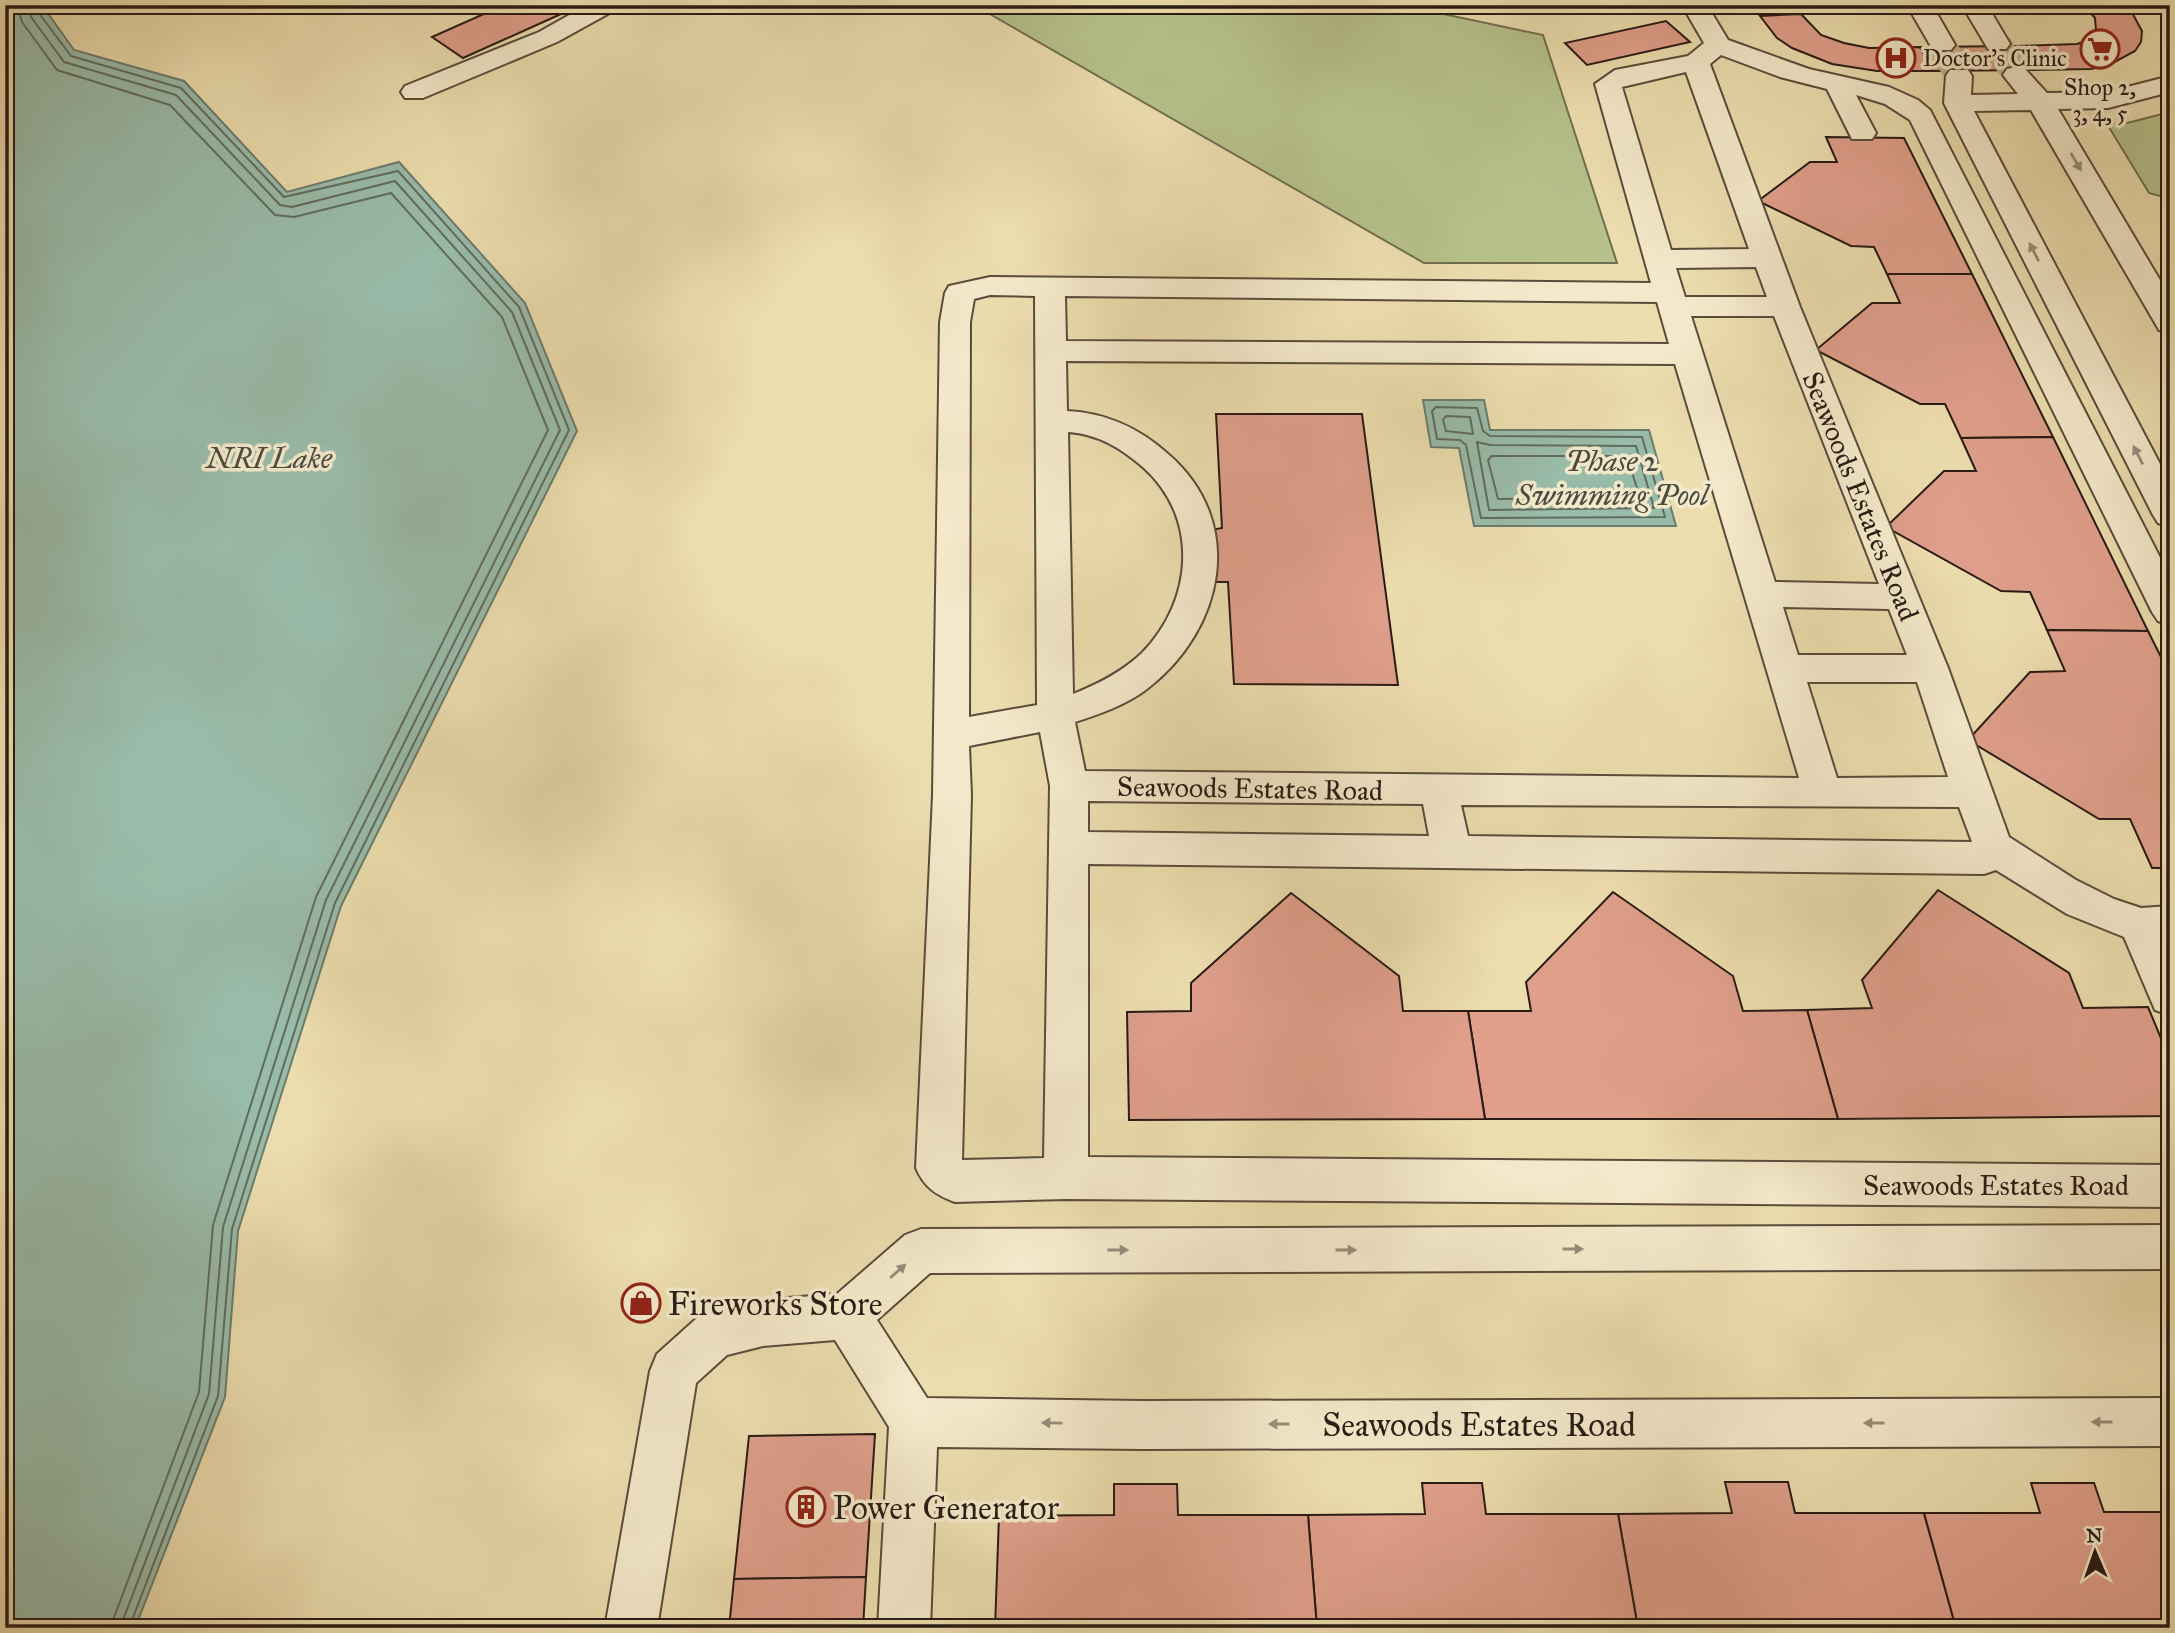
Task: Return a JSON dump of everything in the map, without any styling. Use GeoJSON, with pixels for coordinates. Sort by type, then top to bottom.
{"type":"FeatureCollection","features":[{"type":"Feature","properties":{"kind":"street"},"geometry":{"type":"LineString","coordinates":[[414,92],[548,37],[606,5]]}},
{"type":"Feature","properties":{"kind":"street","name":"Seawoods Estates Road"},"geometry":{"type":"LineString","coordinates":[[1069,786],[1972,792],[1930,668],[1785,307],[1768,258],[1694,5]]}},
{"type":"Feature","properties":{"kind":"street"},"geometry":{"type":"LineString","coordinates":[[1919,5],[1942,45]]}},
{"type":"Feature","properties":{"kind":"street"},"geometry":{"type":"LineString","coordinates":[[1974,5],[1997,44]]}},
{"type":"Feature","properties":{"kind":"street"},"geometry":{"type":"LineString","coordinates":[[1823,793],[1671,300],[1608,84],[1624,76],[1707,54],[1874,91],[1908,103],[1921,116],[2170,612]]}},
{"type":"Feature","properties":{"kind":"street"},"geometry":{"type":"LineString","coordinates":[[2016,75],[2041,103],[2170,323]]}},
{"type":"Feature","properties":{"kind":"street"},"geometry":{"type":"LineString","coordinates":[[1837,83],[1862,133]]}},
{"type":"Feature","properties":{"kind":"street"},"geometry":{"type":"LineString","coordinates":[[2170,84],[2108,100],[2041,103],[1958,89],[2170,515]]}},
{"type":"Feature","properties":{"kind":"street"},"geometry":{"type":"LineString","coordinates":[[1659,259],[1768,258]]}},
{"type":"Feature","properties":{"kind":"street","name":"Seawoods Estates Road"},"geometry":{"type":"LineString","coordinates":[[1688,354],[1399,322],[1321,322],[1050,288],[975,287],[960,293],[956,306],[950,735],[953,795],[938,1168],[955,1181],[1066,1178],[2170,1186]]}},
{"type":"Feature","properties":{"kind":"street"},"geometry":{"type":"LineString","coordinates":[[1050,288],[1055,716],[1069,786],[1066,1178]]}},
{"type":"Feature","properties":{"kind":"street","name":"Seawoods Estates Road"},"geometry":{"type":"LineString","coordinates":[[1051,351],[1321,322],[1399,322],[1671,300],[1785,307]]}},
{"type":"Feature","properties":{"kind":"street"},"geometry":{"type":"LineString","coordinates":[[950,735],[1055,716],[1110,695],[1153,665],[1184,630],[1200,590],[1204,551],[1195,513],[1174,478],[1142,449],[1103,426],[1052,420]]}},
{"type":"Feature","properties":{"kind":"street"},"geometry":{"type":"LineString","coordinates":[[1762,594],[1902,597]]}},
{"type":"Feature","properties":{"kind":"street"},"geometry":{"type":"LineString","coordinates":[[1784,668],[1930,668]]}},
{"type":"Feature","properties":{"kind":"street"},"geometry":{"type":"LineString","coordinates":[[1439,790],[1452,852]]}},
{"type":"Feature","properties":{"kind":"street"},"geometry":{"type":"LineString","coordinates":[[1972,792],[1993,847],[2043,880],[2154,924],[2170,997]]}},
{"type":"Feature","properties":{"kind":"street"},"geometry":{"type":"LineString","coordinates":[[1070,848],[1984,858],[1990,855],[1993,847]]}},
{"type":"Feature","properties":{"kind":"street"},"geometry":{"type":"LineString","coordinates":[[631,1628],[674,1371],[714,1335],[763,1322],[847,1316],[921,1251],[2170,1247]]}},
{"type":"Feature","properties":{"kind":"street"},"geometry":{"type":"LineString","coordinates":[[847,1316],[914,1422],[904,1628]]}},
{"type":"Feature","properties":{"kind":"street","name":"Seawoods Estates Road"},"geometry":{"type":"LineString","coordinates":[[914,1422],[2170,1422]]}},
{"type":"Feature","properties":{"kind":"green space"},"geometry":{"type":"Polygon","coordinates":[[[995,5],[1401,5],[1543,35],[1617,263],[1424,263],[988,13],[995,5]]]}},
{"type":"Feature","properties":{"kind":"green space"},"geometry":{"type":"Polygon","coordinates":[[[2170,112],[2170,199],[2149,193],[2107,124],[2127,123],[2170,112]]]}},
{"type":"Feature","properties":{"kind":"water","name":"NRI Lake"},"geometry":{"type":"Polygon","coordinates":[[[5,5],[42,5],[74,50],[184,81],[287,192],[399,162],[525,303],[577,431],[341,906],[238,1231],[225,1397],[135,1628],[5,1628],[5,5]]]}},
{"type":"Feature","properties":{"kind":"water","name":"Phase 2 Swimming Pool"},"geometry":{"type":"Polygon","coordinates":[[[1423,400],[1484,400],[1490,430],[1649,430],[1676,526],[1474,526],[1459,448],[1431,447],[1423,400]]]}},
{"type":"Feature","properties":{"kind":"building"},"geometry":{"type":"Polygon","coordinates":[[[504,5],[581,5],[463,58],[432,37],[504,5]]]}},
{"type":"Feature","properties":{"kind":"building"},"geometry":{"type":"Polygon","coordinates":[[[2130,9],[2142,31],[2141,42],[2135,51],[2109,65],[2091,69],[2031,70],[2016,46],[2077,44],[2086,41],[2096,31],[2095,18],[2088,10],[2130,9]]]}},
{"type":"Feature","properties":{"kind":"building"},"geometry":{"type":"Polygon","coordinates":[[[1801,14],[1821,35],[1844,43],[1869,48],[1920,47],[1933,71],[1877,71],[1832,64],[1792,48],[1777,38],[1760,16],[1801,14]]]}},
{"type":"Feature","properties":{"kind":"building"},"geometry":{"type":"Polygon","coordinates":[[[1666,21],[1690,42],[1587,65],[1565,43],[1666,21]]]}},
{"type":"Feature","properties":{"kind":"building"},"geometry":{"type":"Polygon","coordinates":[[[2016,46],[2031,70],[1933,71],[1920,47],[2016,46]]]}},
{"type":"Feature","properties":{"kind":"building"},"geometry":{"type":"Polygon","coordinates":[[[1826,137],[1904,138],[1972,274],[1887,274],[1874,247],[1851,246],[1758,201],[1810,162],[1837,162],[1826,137]]]}},
{"type":"Feature","properties":{"kind":"building"},"geometry":{"type":"Polygon","coordinates":[[[1887,274],[1972,274],[2053,437],[1961,438],[1945,404],[1920,404],[1816,350],[1872,303],[1900,303],[1887,274]]]}},
{"type":"Feature","properties":{"kind":"building"},"geometry":{"type":"Polygon","coordinates":[[[1216,414],[1362,414],[1398,685],[1234,684],[1228,582],[1213,582],[1211,530],[1222,528],[1216,414]]]}},
{"type":"Feature","properties":{"kind":"building"},"geometry":{"type":"Polygon","coordinates":[[[2053,437],[2148,631],[2047,630],[2030,592],[2001,591],[1886,527],[1944,471],[1976,471],[1961,438],[2053,437]]]}},
{"type":"Feature","properties":{"kind":"building"},"geometry":{"type":"Polygon","coordinates":[[[2047,630],[2148,631],[2170,675],[2170,868],[2152,868],[2130,819],[2099,819],[1968,740],[2030,672],[2065,671],[2047,630]]]}},
{"type":"Feature","properties":{"kind":"building"},"geometry":{"type":"Polygon","coordinates":[[[1938,890],[2069,973],[2083,1008],[2148,1007],[2170,1060],[2170,1116],[1838,1119],[1807,1010],[1872,1008],[1862,980],[1938,890]]]}},
{"type":"Feature","properties":{"kind":"building"},"geometry":{"type":"Polygon","coordinates":[[[1613,892],[1733,976],[1743,1011],[1807,1010],[1838,1119],[1485,1119],[1468,1011],[1531,1011],[1526,982],[1613,892]]]}},
{"type":"Feature","properties":{"kind":"building"},"geometry":{"type":"Polygon","coordinates":[[[1291,893],[1399,976],[1403,1011],[1468,1011],[1485,1119],[1129,1120],[1127,1012],[1191,1011],[1191,983],[1291,893]]]}},
{"type":"Feature","properties":{"kind":"building","name":"Power Generator"},"geometry":{"type":"Polygon","coordinates":[[[875,1434],[866,1577],[734,1579],[749,1436],[875,1434]]]}},
{"type":"Feature","properties":{"kind":"building"},"geometry":{"type":"Polygon","coordinates":[[[1725,1482],[1788,1482],[1795,1513],[1924,1513],[1956,1628],[1638,1628],[1618,1514],[1732,1513],[1725,1482]]]}},
{"type":"Feature","properties":{"kind":"building"},"geometry":{"type":"Polygon","coordinates":[[[1422,1483],[1482,1483],[1486,1514],[1618,1514],[1638,1628],[1317,1628],[1308,1515],[1425,1514],[1422,1483]]]}},
{"type":"Feature","properties":{"kind":"building"},"geometry":{"type":"Polygon","coordinates":[[[2031,1483],[2094,1483],[2104,1512],[2170,1512],[2170,1628],[1956,1628],[1924,1513],[2040,1513],[2031,1483]]]}},
{"type":"Feature","properties":{"kind":"building"},"geometry":{"type":"Polygon","coordinates":[[[1114,1484],[1177,1484],[1178,1515],[1308,1515],[1317,1628],[995,1628],[999,1516],[1114,1515],[1114,1484]]]}},
{"type":"Feature","properties":{"kind":"building"},"geometry":{"type":"Polygon","coordinates":[[[866,1577],[863,1628],[729,1628],[734,1579],[866,1577]]]}},
{"type":"Feature","properties":{"kind":"tunnel"},"geometry":{"type":"LineString","coordinates":[[1997,44],[2016,75]]}},
{"type":"Feature","properties":{"kind":"tunnel"},"geometry":{"type":"LineString","coordinates":[[1942,45],[1959,76]]}},
{"type":"Feature","properties":{"kind":"place","name":"Shop 2, 3, 4, 5"},"geometry":{"type":"Point","coordinates":[2100,49]}},
{"type":"Feature","properties":{"kind":"place","name":"Doctor's Clinic"},"geometry":{"type":"Point","coordinates":[1896,58]}},
{"type":"Feature","properties":{"kind":"place","name":"Fireworks Store"},"geometry":{"type":"Point","coordinates":[641,1303]}},
{"type":"Feature","properties":{"kind":"place","name":"Power Generator"},"geometry":{"type":"Point","coordinates":[806,1507]}}]}
